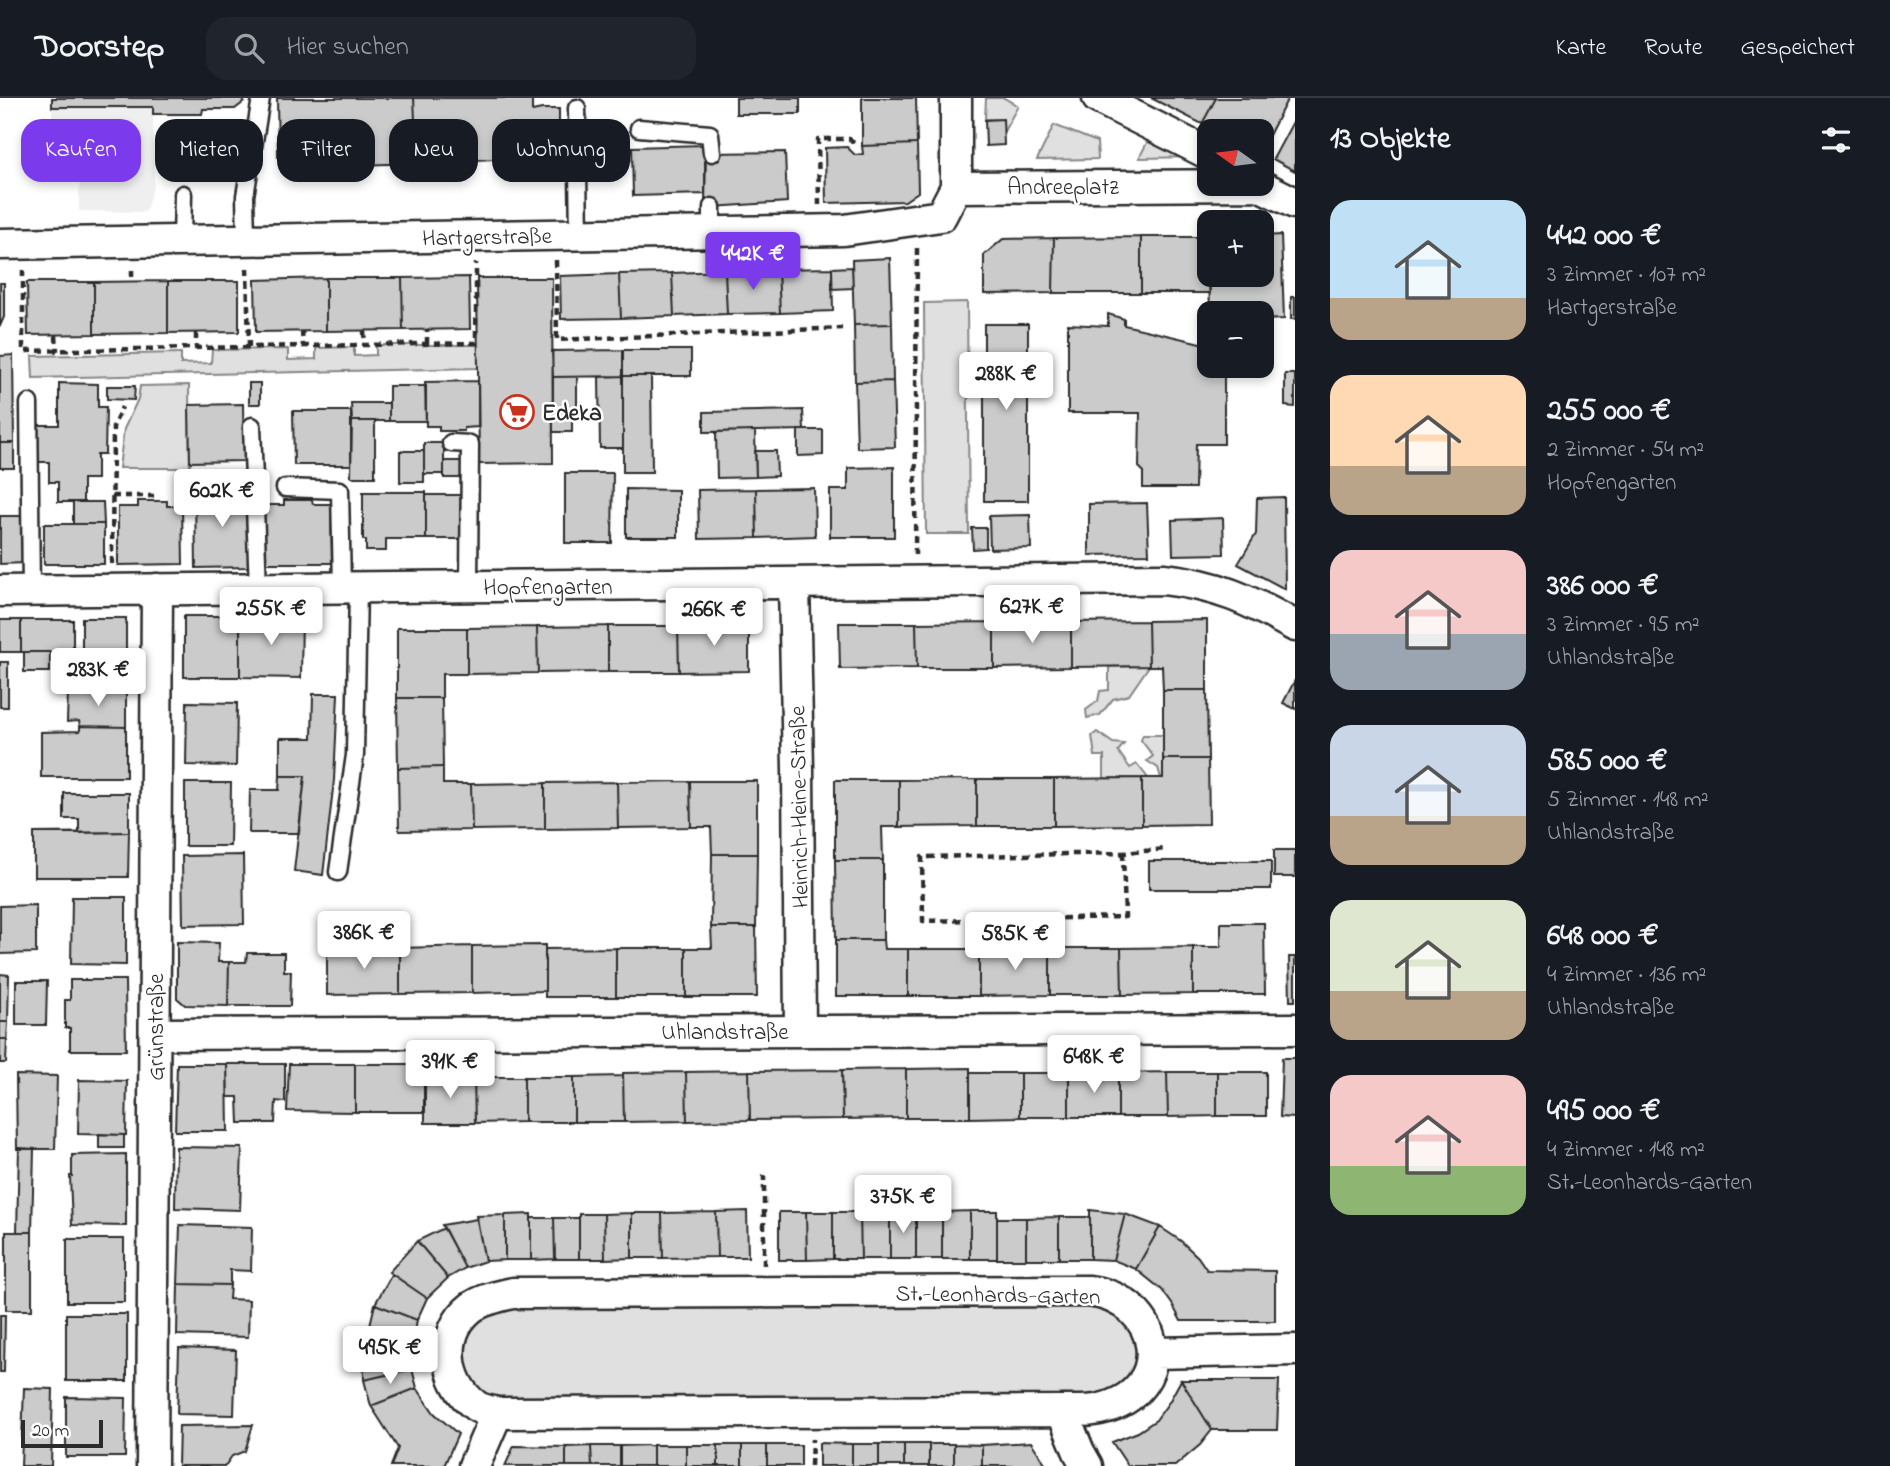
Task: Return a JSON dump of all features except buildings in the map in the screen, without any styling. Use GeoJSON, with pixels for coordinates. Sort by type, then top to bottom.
{"type":"FeatureCollection","features":[{"type":"Feature","properties":{"kind":"street"},"geometry":{"type":"LineString","coordinates":[[956,98],[957,187]]}},
{"type":"Feature","properties":{"kind":"street"},"geometry":{"type":"LineString","coordinates":[[1098,98],[1197,148]]}},
{"type":"Feature","properties":{"kind":"street","name":"Andreeplatz"},"geometry":{"type":"LineString","coordinates":[[957,187],[1197,185]]}},
{"type":"Feature","properties":{"kind":"street","name":"Hartgerstraße"},"geometry":{"type":"LineString","coordinates":[[0,244],[182,240],[246,252],[567,235],[712,220],[844,230],[941,216],[957,187]]}},
{"type":"Feature","properties":{"kind":"street"},"geometry":{"type":"LineString","coordinates":[[1274,193],[1295,203]]}},
{"type":"Feature","properties":{"kind":"street","name":"Hopfengarten"},"geometry":{"type":"LineString","coordinates":[[0,591],[1164,579],[1220,589],[1252,602],[1295,626]]}},
{"type":"Feature","properties":{"kind":"street","name":"Heinrich-Heine-Straße"},"geometry":{"type":"LineString","coordinates":[[793,584],[798,769],[800,1031]]}},
{"type":"Feature","properties":{"kind":"street","name":"Grünstraße"},"geometry":{"type":"LineString","coordinates":[[152,1466],[156,589]]}},
{"type":"Feature","properties":{"kind":"street","name":"Uhlandstraße"},"geometry":{"type":"LineString","coordinates":[[155,1034],[1295,1029]]}},
{"type":"Feature","properties":{"kind":"street","name":"St.-Leonhards-Garten"},"geometry":{"type":"LineString","coordinates":[[513,1293],[1100,1293],[1126,1303],[1140,1316],[1154,1353],[1144,1382],[1132,1394],[1100,1409],[496,1413],[479,1408],[468,1399],[451,1372],[450,1346],[458,1321],[471,1308],[484,1300],[513,1293]]}},
{"type":"Feature","properties":{"kind":"street"},"geometry":{"type":"LineString","coordinates":[[1154,1353],[1295,1350]]}},
{"type":"Feature","properties":{"kind":"street"},"geometry":{"type":"LineString","coordinates":[[1062,1411],[1087,1466]]}},
{"type":"Feature","properties":{"kind":"street"},"geometry":{"type":"LineString","coordinates":[[474,1466],[496,1413]]}},
{"type":"Feature","properties":{"kind":"lane"},"geometry":{"type":"LineString","coordinates":[[246,252],[245,196],[261,98]]}},
{"type":"Feature","properties":{"kind":"lane"},"geometry":{"type":"LineString","coordinates":[[567,235],[577,108]]}},
{"type":"Feature","properties":{"kind":"lane"},"geometry":{"type":"LineString","coordinates":[[639,128],[709,134],[712,153]]}},
{"type":"Feature","properties":{"kind":"lane"},"geometry":{"type":"LineString","coordinates":[[182,240],[183,194]]}},
{"type":"Feature","properties":{"kind":"lane"},"geometry":{"type":"LineString","coordinates":[[29,403],[31,591]]}},
{"type":"Feature","properties":{"kind":"lane"},"geometry":{"type":"LineString","coordinates":[[252,426],[258,588]]}},
{"type":"Feature","properties":{"kind":"lane"},"geometry":{"type":"LineString","coordinates":[[451,443],[470,444],[469,586]]}},
{"type":"Feature","properties":{"kind":"lane"},"geometry":{"type":"LineString","coordinates":[[285,488],[340,490],[350,587],[355,755],[338,872]]}},
{"type":"Feature","properties":{"kind":"path"},"geometry":{"type":"LineString","coordinates":[[819,206],[818,139],[850,139],[857,146]]}},
{"type":"Feature","properties":{"kind":"path"},"geometry":{"type":"LineString","coordinates":[[567,235],[557,340],[842,328]]}},
{"type":"Feature","properties":{"kind":"path"},"geometry":{"type":"LineString","coordinates":[[915,562],[917,244]]}},
{"type":"Feature","properties":{"kind":"path"},"geometry":{"type":"LineString","coordinates":[[246,252],[249,347]]}},
{"type":"Feature","properties":{"kind":"path"},"geometry":{"type":"LineString","coordinates":[[22,266],[23,351],[57,351],[476,343],[476,262]]}},
{"type":"Feature","properties":{"kind":"path"},"geometry":{"type":"LineString","coordinates":[[132,265],[132,281]]}},
{"type":"Feature","properties":{"kind":"path"},"geometry":{"type":"LineString","coordinates":[[427,330],[427,344]]}},
{"type":"Feature","properties":{"kind":"path"},"geometry":{"type":"LineString","coordinates":[[302,331],[303,346]]}},
{"type":"Feature","properties":{"kind":"path"},"geometry":{"type":"LineString","coordinates":[[364,331],[365,345]]}},
{"type":"Feature","properties":{"kind":"path"},"geometry":{"type":"LineString","coordinates":[[196,333],[196,348]]}},
{"type":"Feature","properties":{"kind":"path"},"geometry":{"type":"LineString","coordinates":[[56,335],[57,351]]}},
{"type":"Feature","properties":{"kind":"path"},"geometry":{"type":"LineString","coordinates":[[112,572],[113,427],[122,407]]}},
{"type":"Feature","properties":{"kind":"path"},"geometry":{"type":"LineString","coordinates":[[112,496],[154,496]]}},
{"type":"Feature","properties":{"kind":"path"},"geometry":{"type":"LineString","coordinates":[[1124,853],[1125,917],[923,921],[922,857],[1124,853],[1166,849]]}},
{"type":"Feature","properties":{"kind":"path"},"geometry":{"type":"LineString","coordinates":[[764,1175],[764,1294]]}},
{"type":"Feature","properties":{"kind":"shaded area"},"geometry":{"type":"Polygon","coordinates":[[[986,98],[1004,98],[1018,106],[1003,133],[1003,119],[985,119],[986,98]]]}},
{"type":"Feature","properties":{"kind":"shaded area"},"geometry":{"type":"Polygon","coordinates":[[[52,107],[153,107],[154,185],[145,212],[79,211],[79,182],[141,182],[141,119],[52,119],[52,107]]]}},
{"type":"Feature","properties":{"kind":"shaded area"},"geometry":{"type":"Polygon","coordinates":[[[1054,125],[1097,142],[1098,159],[1037,160],[1054,125]]]}},
{"type":"Feature","properties":{"kind":"shaded area"},"geometry":{"type":"Polygon","coordinates":[[[1152,133],[1197,156],[1197,157],[1139,158],[1152,133]]]}},
{"type":"Feature","properties":{"kind":"shaded area"},"geometry":{"type":"Polygon","coordinates":[[[967,302],[969,534],[926,534],[924,303],[967,302]]]}},
{"type":"Feature","properties":{"kind":"shaded area"},"geometry":{"type":"Polygon","coordinates":[[[376,345],[478,345],[478,368],[33,378],[32,356],[181,353],[181,364],[211,363],[212,350],[288,349],[288,360],[316,359],[316,348],[354,347],[354,356],[376,355],[376,345]]]}},
{"type":"Feature","properties":{"kind":"shaded area"},"geometry":{"type":"Polygon","coordinates":[[[189,385],[190,468],[119,468],[124,429],[138,399],[140,386],[189,385]]]}},
{"type":"Feature","properties":{"kind":"shaded area"},"geometry":{"type":"Polygon","coordinates":[[[1149,666],[1129,695],[1113,699],[1100,715],[1087,718],[1086,710],[1098,701],[1100,691],[1109,690],[1109,667],[1149,666]]]}},
{"type":"Feature","properties":{"kind":"shaded area"},"geometry":{"type":"Polygon","coordinates":[[[1097,732],[1113,743],[1124,744],[1118,751],[1130,768],[1137,764],[1148,778],[1104,778],[1104,756],[1095,756],[1092,736],[1097,732]]]}},
{"type":"Feature","properties":{"kind":"shaded area"},"geometry":{"type":"Polygon","coordinates":[[[1143,735],[1163,735],[1163,778],[1158,768],[1147,761],[1153,756],[1141,740],[1143,735]]]}},
{"type":"Feature","properties":{"kind":"shaded area"},"geometry":{"type":"Polygon","coordinates":[[[1088,1291],[1148,1333],[1119,1402],[497,1413],[449,1354],[472,1308],[1088,1291]]]}},
{"type":"Feature","properties":{"kind":"place","name":"Edeka"},"geometry":{"type":"Point","coordinates":[517,412]}}]}
